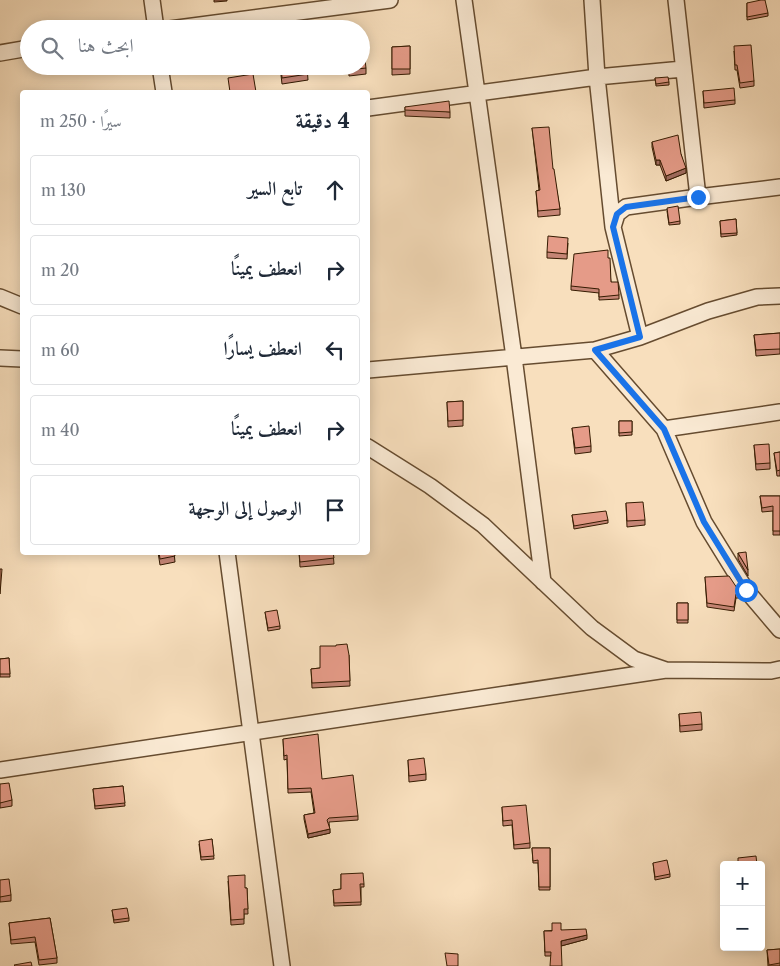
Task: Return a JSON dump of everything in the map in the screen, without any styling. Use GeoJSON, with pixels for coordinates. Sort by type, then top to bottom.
{"type":"FeatureCollection","features":[{"type":"Feature","properties":{"kind":"street"},"geometry":{"type":"LineString","coordinates":[[152,0],[155,20]]}},
{"type":"Feature","properties":{"kind":"street"},"geometry":{"type":"LineString","coordinates":[[238,20],[390,0]]}},
{"type":"Feature","properties":{"kind":"street"},"geometry":{"type":"LineString","coordinates":[[464,0],[514,357],[543,582]]}},
{"type":"Feature","properties":{"kind":"street"},"geometry":{"type":"LineString","coordinates":[[592,0],[597,77],[613,227],[640,337]]}},
{"type":"Feature","properties":{"kind":"street"},"geometry":{"type":"LineString","coordinates":[[676,0],[698,197]]}},
{"type":"Feature","properties":{"kind":"street"},"geometry":{"type":"LineString","coordinates":[[0,53],[20,50]]}},
{"type":"Feature","properties":{"kind":"street"},"geometry":{"type":"LineString","coordinates":[[370,108],[597,77],[683,69]]}},
{"type":"Feature","properties":{"kind":"street"},"geometry":{"type":"LineString","coordinates":[[161,75],[164,90]]}},
{"type":"Feature","properties":{"kind":"street"},"geometry":{"type":"LineString","coordinates":[[613,227],[617,214],[626,207],[780,186]]}},
{"type":"Feature","properties":{"kind":"street"},"geometry":{"type":"LineString","coordinates":[[370,370],[595,350],[640,337],[708,310],[757,297],[780,296]]}},
{"type":"Feature","properties":{"kind":"street"},"geometry":{"type":"LineString","coordinates":[[0,297],[20,305]]}},
{"type":"Feature","properties":{"kind":"street"},"geometry":{"type":"LineString","coordinates":[[595,350],[664,429],[704,522],[746,590],[780,630]]}},
{"type":"Feature","properties":{"kind":"street"},"geometry":{"type":"LineString","coordinates":[[0,358],[20,359]]}},
{"type":"Feature","properties":{"kind":"street"},"geometry":{"type":"LineString","coordinates":[[664,429],[780,412]]}},
{"type":"Feature","properties":{"kind":"street"},"geometry":{"type":"LineString","coordinates":[[370,447],[430,486],[483,525],[592,628],[634,659],[666,670]]}},
{"type":"Feature","properties":{"kind":"street"},"geometry":{"type":"LineString","coordinates":[[227,555],[282,966]]}},
{"type":"Feature","properties":{"kind":"street"},"geometry":{"type":"LineString","coordinates":[[0,770],[666,670],[771,671],[780,669]]}},
{"type":"Feature","properties":{"kind":"building"},"geometry":{"type":"Polygon","coordinates":[[[765,0],[768,13],[747,17],[747,3],[765,0]]]}},
{"type":"Feature","properties":{"kind":"building"},"geometry":{"type":"Polygon","coordinates":[[[751,45],[754,81],[740,83],[737,65],[735,65],[734,46],[751,45]]]}},
{"type":"Feature","properties":{"kind":"building"},"geometry":{"type":"Polygon","coordinates":[[[410,46],[410,69],[392,69],[392,47],[410,46]]]}},
{"type":"Feature","properties":{"kind":"building"},"geometry":{"type":"Polygon","coordinates":[[[253,75],[256,90],[230,90],[228,78],[253,75]]]}},
{"type":"Feature","properties":{"kind":"building"},"geometry":{"type":"Polygon","coordinates":[[[282,75],[302,75],[282,78],[282,75]]]}},
{"type":"Feature","properties":{"kind":"building"},"geometry":{"type":"Polygon","coordinates":[[[668,77],[669,82],[656,84],[655,78],[668,77]]]}},
{"type":"Feature","properties":{"kind":"building"},"geometry":{"type":"Polygon","coordinates":[[[734,88],[735,100],[704,103],[703,91],[734,88]]]}},
{"type":"Feature","properties":{"kind":"building"},"geometry":{"type":"Polygon","coordinates":[[[449,101],[450,112],[405,110],[405,107],[449,101]]]}},
{"type":"Feature","properties":{"kind":"building"},"geometry":{"type":"Polygon","coordinates":[[[549,127],[553,169],[560,209],[538,211],[536,191],[540,190],[532,128],[549,127]]]}},
{"type":"Feature","properties":{"kind":"building"},"geometry":{"type":"Polygon","coordinates":[[[678,135],[681,154],[686,168],[666,176],[660,160],[656,160],[652,142],[678,135]]]}},
{"type":"Feature","properties":{"kind":"building"},"geometry":{"type":"Polygon","coordinates":[[[678,206],[680,221],[669,223],[667,208],[678,206]]]}},
{"type":"Feature","properties":{"kind":"building"},"geometry":{"type":"Polygon","coordinates":[[[736,219],[737,233],[721,234],[720,221],[736,219]]]}},
{"type":"Feature","properties":{"kind":"building"},"geometry":{"type":"Polygon","coordinates":[[[548,236],[568,238],[567,254],[547,252],[548,236]]]}},
{"type":"Feature","properties":{"kind":"building"},"geometry":{"type":"Polygon","coordinates":[[[608,250],[611,282],[618,282],[619,295],[599,297],[599,289],[571,286],[574,254],[608,250]]]}},
{"type":"Feature","properties":{"kind":"building"},"geometry":{"type":"Polygon","coordinates":[[[780,333],[780,349],[756,350],[754,335],[780,333]]]}},
{"type":"Feature","properties":{"kind":"building"},"geometry":{"type":"Polygon","coordinates":[[[463,401],[463,420],[448,421],[447,402],[463,401]]]}},
{"type":"Feature","properties":{"kind":"building"},"geometry":{"type":"Polygon","coordinates":[[[619,421],[632,421],[632,432],[619,433],[619,421]]]}},
{"type":"Feature","properties":{"kind":"building"},"geometry":{"type":"Polygon","coordinates":[[[589,426],[591,446],[575,448],[572,428],[589,426]]]}},
{"type":"Feature","properties":{"kind":"building"},"geometry":{"type":"Polygon","coordinates":[[[769,444],[770,463],[756,464],[754,445],[769,444]]]}},
{"type":"Feature","properties":{"kind":"building"},"geometry":{"type":"Polygon","coordinates":[[[780,452],[780,470],[777,471],[774,453],[780,452]]]}},
{"type":"Feature","properties":{"kind":"building"},"geometry":{"type":"Polygon","coordinates":[[[760,496],[780,496],[780,531],[773,531],[773,506],[762,508],[760,496]]]}},
{"type":"Feature","properties":{"kind":"building"},"geometry":{"type":"Polygon","coordinates":[[[643,502],[645,520],[627,521],[626,503],[643,502]]]}},
{"type":"Feature","properties":{"kind":"building"},"geometry":{"type":"Polygon","coordinates":[[[606,511],[608,520],[574,526],[572,515],[606,511]]]}},
{"type":"Feature","properties":{"kind":"building"},"geometry":{"type":"Polygon","coordinates":[[[746,552],[748,570],[738,553],[746,552]]]}},
{"type":"Feature","properties":{"kind":"building"},"geometry":{"type":"Polygon","coordinates":[[[159,555],[175,556],[160,559],[159,555]]]}},
{"type":"Feature","properties":{"kind":"building"},"geometry":{"type":"Polygon","coordinates":[[[299,555],[334,555],[334,558],[300,562],[299,555]]]}},
{"type":"Feature","properties":{"kind":"building"},"geometry":{"type":"Polygon","coordinates":[[[0,569],[2,569],[0,594],[0,569]]]}},
{"type":"Feature","properties":{"kind":"building"},"geometry":{"type":"Polygon","coordinates":[[[729,576],[741,594],[736,594],[734,607],[707,603],[705,577],[729,576]]]}},
{"type":"Feature","properties":{"kind":"building"},"geometry":{"type":"Polygon","coordinates":[[[677,603],[688,603],[688,620],[677,620],[677,603]]]}},
{"type":"Feature","properties":{"kind":"building"},"geometry":{"type":"Polygon","coordinates":[[[277,610],[280,626],[268,628],[265,612],[277,610]]]}},
{"type":"Feature","properties":{"kind":"building"},"geometry":{"type":"Polygon","coordinates":[[[347,644],[350,681],[312,683],[311,669],[320,668],[320,646],[347,644]]]}},
{"type":"Feature","properties":{"kind":"building"},"geometry":{"type":"Polygon","coordinates":[[[9,658],[10,674],[0,674],[0,659],[9,658]]]}},
{"type":"Feature","properties":{"kind":"building"},"geometry":{"type":"Polygon","coordinates":[[[701,712],[702,724],[680,726],[679,714],[701,712]]]}},
{"type":"Feature","properties":{"kind":"building"},"geometry":{"type":"Polygon","coordinates":[[[318,734],[322,779],[353,775],[358,816],[329,818],[327,820],[330,829],[308,834],[304,815],[315,813],[311,788],[288,789],[287,755],[284,756],[283,739],[318,734]]]}},
{"type":"Feature","properties":{"kind":"building"},"geometry":{"type":"Polygon","coordinates":[[[424,758],[426,774],[409,776],[408,760],[424,758]]]}},
{"type":"Feature","properties":{"kind":"building"},"geometry":{"type":"Polygon","coordinates":[[[9,783],[12,800],[0,803],[0,784],[9,783]]]}},
{"type":"Feature","properties":{"kind":"building"},"geometry":{"type":"Polygon","coordinates":[[[123,786],[125,803],[95,806],[93,789],[123,786]]]}},
{"type":"Feature","properties":{"kind":"building"},"geometry":{"type":"Polygon","coordinates":[[[526,805],[530,843],[514,845],[512,820],[503,821],[502,807],[526,805]]]}},
{"type":"Feature","properties":{"kind":"building"},"geometry":{"type":"Polygon","coordinates":[[[212,839],[214,856],[201,857],[199,841],[212,839]]]}},
{"type":"Feature","properties":{"kind":"building"},"geometry":{"type":"Polygon","coordinates":[[[532,848],[550,848],[550,887],[539,887],[538,860],[533,861],[532,848]]]}},
{"type":"Feature","properties":{"kind":"building"},"geometry":{"type":"Polygon","coordinates":[[[756,856],[757,861],[738,861],[738,858],[756,856]]]}},
{"type":"Feature","properties":{"kind":"building"},"geometry":{"type":"Polygon","coordinates":[[[667,860],[670,874],[655,877],[653,863],[667,860]]]}},
{"type":"Feature","properties":{"kind":"building"},"geometry":{"type":"Polygon","coordinates":[[[363,873],[364,884],[360,884],[361,902],[334,903],[333,890],[341,889],[341,874],[363,873]]]}},
{"type":"Feature","properties":{"kind":"building"},"geometry":{"type":"Polygon","coordinates":[[[245,875],[248,909],[244,909],[244,919],[231,920],[228,876],[245,875]]]}},
{"type":"Feature","properties":{"kind":"building"},"geometry":{"type":"Polygon","coordinates":[[[9,879],[11,895],[0,897],[0,880],[9,879]]]}},
{"type":"Feature","properties":{"kind":"building"},"geometry":{"type":"Polygon","coordinates":[[[127,908],[129,918],[114,920],[112,910],[127,908]]]}},
{"type":"Feature","properties":{"kind":"building"},"geometry":{"type":"Polygon","coordinates":[[[50,918],[57,958],[39,960],[35,937],[11,940],[9,923],[50,918]]]}},
{"type":"Feature","properties":{"kind":"building"},"geometry":{"type":"Polygon","coordinates":[[[552,923],[561,923],[561,930],[586,929],[587,935],[561,941],[562,966],[550,966],[551,952],[545,952],[544,931],[552,931],[552,923]]]}},
{"type":"Feature","properties":{"kind":"building"},"geometry":{"type":"Polygon","coordinates":[[[780,949],[780,963],[769,965],[767,950],[780,949]]]}},
{"type":"Feature","properties":{"kind":"building"},"geometry":{"type":"Polygon","coordinates":[[[445,953],[458,954],[458,966],[447,966],[445,953]]]}},
{"type":"Feature","properties":{"kind":"building"},"geometry":{"type":"Polygon","coordinates":[[[31,962],[32,966],[14,965],[31,962]]]}},
{"type":"Feature","properties":{"kind":"route"},"geometry":{"type":"LineString","coordinates":[[698,197],[626,207],[617,214],[613,227],[640,337],[595,350],[664,429],[704,522],[746,590]]}}]}
